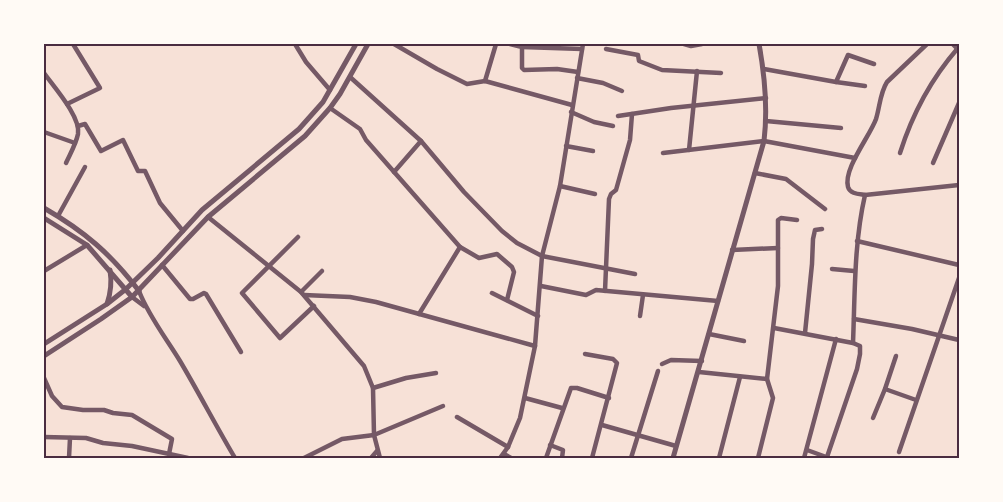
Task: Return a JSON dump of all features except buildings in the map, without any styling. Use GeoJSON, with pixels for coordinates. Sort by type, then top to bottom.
{"type":"FeatureCollection","features":[{"type":"Feature","properties":{"kind":"street"},"geometry":{"type":"LineString","coordinates":[[67,104],[100,88],[73,44]]}},
{"type":"Feature","properties":{"kind":"street"},"geometry":{"type":"LineString","coordinates":[[295,44],[306,62],[330,90]]}},
{"type":"Feature","properties":{"kind":"street"},"geometry":{"type":"LineString","coordinates":[[45,341],[107,304],[126,289],[202,210],[299,129],[323,102],[356,44]]}},
{"type":"Feature","properties":{"kind":"street"},"geometry":{"type":"LineString","coordinates":[[44,356],[102,319],[132,297],[208,216],[305,136],[330,108],[368,44]]}},
{"type":"Feature","properties":{"kind":"street"},"geometry":{"type":"LineString","coordinates":[[394,44],[467,84],[485,81],[572,106]]}},
{"type":"Feature","properties":{"kind":"street"},"geometry":{"type":"LineString","coordinates":[[485,81],[496,44]]}},
{"type":"Feature","properties":{"kind":"street"},"geometry":{"type":"LineString","coordinates":[[510,44],[522,47],[582,50]]}},
{"type":"Feature","properties":{"kind":"street"},"geometry":{"type":"LineString","coordinates":[[511,458],[502,456],[508,447],[520,418],[525,398],[535,346],[542,256],[560,186],[582,44]]}},
{"type":"Feature","properties":{"kind":"street"},"geometry":{"type":"LineString","coordinates":[[684,44],[691,46],[702,44]]}},
{"type":"Feature","properties":{"kind":"street"},"geometry":{"type":"LineString","coordinates":[[673,458],[764,141],[766,98],[764,69],[759,44]]}},
{"type":"Feature","properties":{"kind":"street"},"geometry":{"type":"LineString","coordinates":[[927,44],[882,89],[876,118],[855,158],[847,185],[852,192],[865,194],[959,184]]}},
{"type":"Feature","properties":{"kind":"street"},"geometry":{"type":"LineString","coordinates":[[900,154],[914,116],[933,81],[941,67],[958,49],[953,44]]}},
{"type":"Feature","properties":{"kind":"street"},"geometry":{"type":"LineString","coordinates":[[522,47],[522,68],[524,70],[557,69],[578,72]]}},
{"type":"Feature","properties":{"kind":"street"},"geometry":{"type":"LineString","coordinates":[[606,49],[638,55],[639,61],[657,69],[721,72]]}},
{"type":"Feature","properties":{"kind":"street"},"geometry":{"type":"LineString","coordinates":[[836,82],[848,55],[874,64]]}},
{"type":"Feature","properties":{"kind":"street"},"geometry":{"type":"LineString","coordinates":[[764,69],[865,86]]}},
{"type":"Feature","properties":{"kind":"street"},"geometry":{"type":"LineString","coordinates":[[689,150],[697,71]]}},
{"type":"Feature","properties":{"kind":"street"},"geometry":{"type":"LineString","coordinates":[[44,74],[67,104],[78,126],[78,134],[66,163]]}},
{"type":"Feature","properties":{"kind":"street"},"geometry":{"type":"LineString","coordinates":[[350,77],[421,141],[464,192],[502,231],[517,243],[542,256],[635,274]]}},
{"type":"Feature","properties":{"kind":"street"},"geometry":{"type":"LineString","coordinates":[[577,78],[604,84],[622,91]]}},
{"type":"Feature","properties":{"kind":"street"},"geometry":{"type":"LineString","coordinates":[[618,116],[766,98]]}},
{"type":"Feature","properties":{"kind":"street"},"geometry":{"type":"LineString","coordinates":[[933,163],[959,103]]}},
{"type":"Feature","properties":{"kind":"street"},"geometry":{"type":"LineString","coordinates":[[330,108],[360,129],[366,140],[460,247],[479,258],[493,254],[499,255],[512,267],[514,272],[507,300]]}},
{"type":"Feature","properties":{"kind":"street"},"geometry":{"type":"LineString","coordinates":[[571,112],[594,122],[612,126]]}},
{"type":"Feature","properties":{"kind":"street"},"geometry":{"type":"LineString","coordinates":[[605,291],[609,200],[611,194],[616,190],[629,145],[632,114]]}},
{"type":"Feature","properties":{"kind":"street"},"geometry":{"type":"LineString","coordinates":[[766,120],[841,128]]}},
{"type":"Feature","properties":{"kind":"street"},"geometry":{"type":"LineString","coordinates":[[78,126],[85,124],[101,150],[123,140],[138,171],[145,171],[160,202],[183,231]]}},
{"type":"Feature","properties":{"kind":"street"},"geometry":{"type":"LineString","coordinates":[[44,132],[75,143]]}},
{"type":"Feature","properties":{"kind":"street"},"geometry":{"type":"LineString","coordinates":[[394,172],[421,141]]}},
{"type":"Feature","properties":{"kind":"street"},"geometry":{"type":"LineString","coordinates":[[663,154],[764,141],[855,158]]}},
{"type":"Feature","properties":{"kind":"street"},"geometry":{"type":"LineString","coordinates":[[566,146],[593,151]]}},
{"type":"Feature","properties":{"kind":"street"},"geometry":{"type":"LineString","coordinates":[[58,216],[85,167]]}},
{"type":"Feature","properties":{"kind":"street"},"geometry":{"type":"LineString","coordinates":[[755,172],[786,179],[825,210]]}},
{"type":"Feature","properties":{"kind":"street"},"geometry":{"type":"LineString","coordinates":[[560,186],[595,194]]}},
{"type":"Feature","properties":{"kind":"street"},"geometry":{"type":"LineString","coordinates":[[853,343],[854,271],[859,220],[865,194]]}},
{"type":"Feature","properties":{"kind":"street"},"geometry":{"type":"LineString","coordinates":[[44,208],[90,238],[133,282],[139,290],[145,306],[177,355],[235,458]]}},
{"type":"Feature","properties":{"kind":"street"},"geometry":{"type":"LineString","coordinates":[[208,216],[302,294],[364,366],[372,388],[374,436],[376,451],[380,458]]}},
{"type":"Feature","properties":{"kind":"street"},"geometry":{"type":"LineString","coordinates":[[44,218],[87,245],[132,297],[145,306]]}},
{"type":"Feature","properties":{"kind":"street"},"geometry":{"type":"LineString","coordinates":[[758,458],[773,401],[773,395],[767,379],[778,286],[779,219],[797,220]]}},
{"type":"Feature","properties":{"kind":"street"},"geometry":{"type":"LineString","coordinates":[[806,333],[813,239],[815,230],[822,229]]}},
{"type":"Feature","properties":{"kind":"street"},"geometry":{"type":"LineString","coordinates":[[298,237],[242,293],[280,338],[314,306]]}},
{"type":"Feature","properties":{"kind":"street"},"geometry":{"type":"LineString","coordinates":[[857,241],[959,265]]}},
{"type":"Feature","properties":{"kind":"street"},"geometry":{"type":"LineString","coordinates":[[44,271],[87,245]]}},
{"type":"Feature","properties":{"kind":"street"},"geometry":{"type":"LineString","coordinates":[[419,314],[460,247]]}},
{"type":"Feature","properties":{"kind":"street"},"geometry":{"type":"LineString","coordinates":[[732,250],[778,248]]}},
{"type":"Feature","properties":{"kind":"street"},"geometry":{"type":"LineString","coordinates":[[162,265],[188,298],[193,299],[204,293],[206,294],[241,352]]}},
{"type":"Feature","properties":{"kind":"street"},"geometry":{"type":"LineString","coordinates":[[107,304],[112,281],[109,269]]}},
{"type":"Feature","properties":{"kind":"street"},"geometry":{"type":"LineString","coordinates":[[832,269],[854,271]]}},
{"type":"Feature","properties":{"kind":"street"},"geometry":{"type":"LineString","coordinates":[[302,294],[322,271]]}},
{"type":"Feature","properties":{"kind":"street"},"geometry":{"type":"LineString","coordinates":[[899,452],[959,278]]}},
{"type":"Feature","properties":{"kind":"street"},"geometry":{"type":"LineString","coordinates":[[541,286],[586,295],[593,291],[605,291],[718,301]]}},
{"type":"Feature","properties":{"kind":"street"},"geometry":{"type":"LineString","coordinates":[[492,293],[538,316]]}},
{"type":"Feature","properties":{"kind":"street"},"geometry":{"type":"LineString","coordinates":[[302,294],[350,297],[390,305],[535,346]]}},
{"type":"Feature","properties":{"kind":"street"},"geometry":{"type":"LineString","coordinates":[[640,316],[643,294]]}},
{"type":"Feature","properties":{"kind":"street"},"geometry":{"type":"LineString","coordinates":[[854,319],[959,340]]}},
{"type":"Feature","properties":{"kind":"street"},"geometry":{"type":"LineString","coordinates":[[774,328],[836,339],[853,343],[861,348],[857,369],[828,458],[807,450]]}},
{"type":"Feature","properties":{"kind":"street"},"geometry":{"type":"LineString","coordinates":[[709,334],[744,341]]}},
{"type":"Feature","properties":{"kind":"street"},"geometry":{"type":"LineString","coordinates":[[804,458],[836,339]]}},
{"type":"Feature","properties":{"kind":"street"},"geometry":{"type":"LineString","coordinates":[[585,354],[613,359],[618,363],[592,458]]}},
{"type":"Feature","properties":{"kind":"street"},"geometry":{"type":"LineString","coordinates":[[872,418],[885,389],[896,356]]}},
{"type":"Feature","properties":{"kind":"street"},"geometry":{"type":"LineString","coordinates":[[662,364],[671,360],[702,361]]}},
{"type":"Feature","properties":{"kind":"street"},"geometry":{"type":"LineString","coordinates":[[632,458],[658,371]]}},
{"type":"Feature","properties":{"kind":"street"},"geometry":{"type":"LineString","coordinates":[[372,388],[436,372]]}},
{"type":"Feature","properties":{"kind":"street"},"geometry":{"type":"LineString","coordinates":[[699,372],[767,379]]}},
{"type":"Feature","properties":{"kind":"street"},"geometry":{"type":"LineString","coordinates":[[718,458],[740,377]]}},
{"type":"Feature","properties":{"kind":"street"},"geometry":{"type":"LineString","coordinates":[[44,378],[52,396],[60,406],[68,409],[104,410],[132,415],[172,439],[168,454]]}},
{"type":"Feature","properties":{"kind":"street"},"geometry":{"type":"LineString","coordinates":[[546,458],[562,408],[572,387],[609,398]]}},
{"type":"Feature","properties":{"kind":"street"},"geometry":{"type":"LineString","coordinates":[[885,389],[916,400]]}},
{"type":"Feature","properties":{"kind":"street"},"geometry":{"type":"LineString","coordinates":[[44,395],[52,396]]}},
{"type":"Feature","properties":{"kind":"street"},"geometry":{"type":"LineString","coordinates":[[525,398],[562,408]]}},
{"type":"Feature","properties":{"kind":"street"},"geometry":{"type":"LineString","coordinates":[[304,458],[342,439],[374,436],[443,406]]}},
{"type":"Feature","properties":{"kind":"street"},"geometry":{"type":"LineString","coordinates":[[457,417],[508,447]]}},
{"type":"Feature","properties":{"kind":"street"},"geometry":{"type":"LineString","coordinates":[[602,425],[676,446]]}},
{"type":"Feature","properties":{"kind":"street"},"geometry":{"type":"LineString","coordinates":[[44,437],[86,438],[188,458]]}},
{"type":"Feature","properties":{"kind":"street"},"geometry":{"type":"LineString","coordinates":[[69,458],[70,438]]}},
{"type":"Feature","properties":{"kind":"street"},"geometry":{"type":"LineString","coordinates":[[550,445],[563,450],[562,458]]}},
{"type":"Feature","properties":{"kind":"street"},"geometry":{"type":"LineString","coordinates":[[371,458],[376,451]]}}]}
